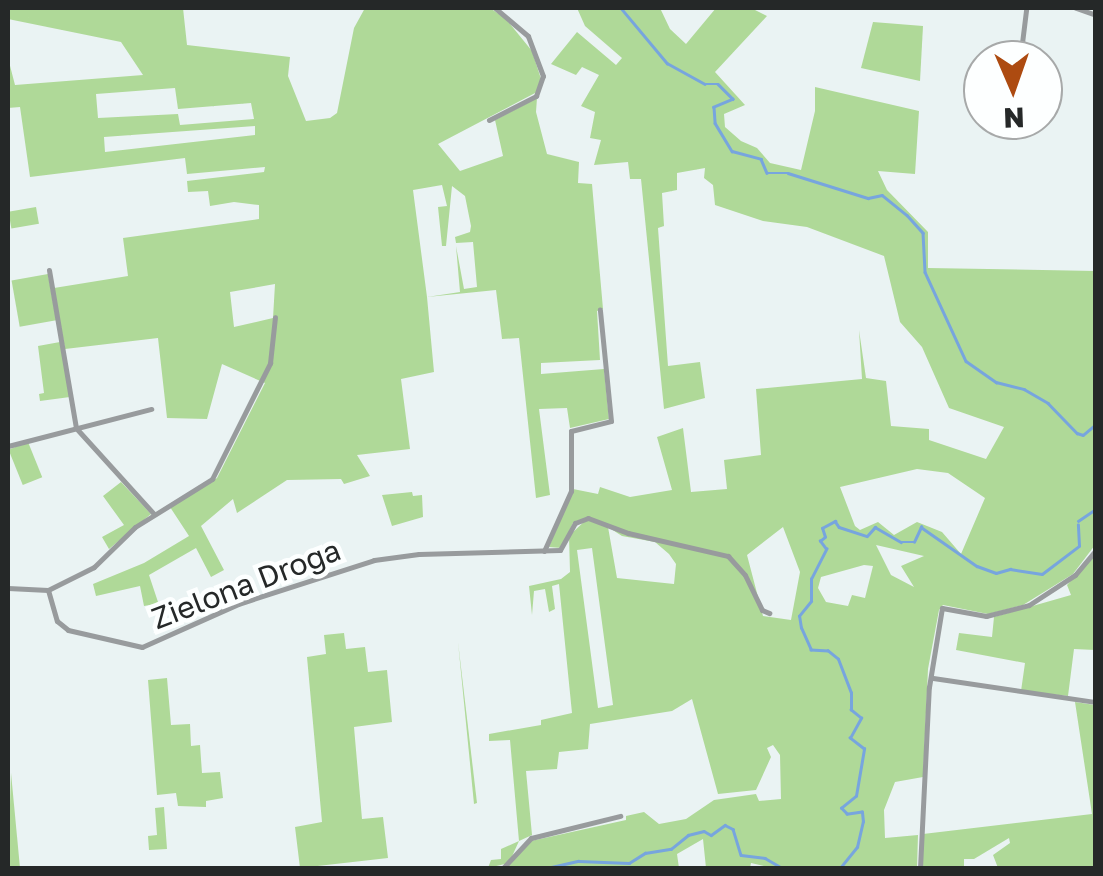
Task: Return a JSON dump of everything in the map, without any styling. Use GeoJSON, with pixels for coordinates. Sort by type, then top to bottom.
{"type":"FeatureCollection","features":[{"type":"Feature","properties":{"kind":"street"},"geometry":{"type":"LineString","coordinates":[[489,120],[536,96],[543,76],[528,36],[495,8]]}},
{"type":"Feature","properties":{"kind":"street"},"geometry":{"type":"LineString","coordinates":[[1022,40],[1026,8]]}},
{"type":"Feature","properties":{"kind":"street"},"geometry":{"type":"LineString","coordinates":[[1076,8],[1096,15]]}},
{"type":"Feature","properties":{"kind":"street"},"geometry":{"type":"LineString","coordinates":[[49,270],[76,428],[154,514]]}},
{"type":"Feature","properties":{"kind":"street"},"geometry":{"type":"LineString","coordinates":[[544,551],[571,491],[572,430],[611,422],[600,310]]}},
{"type":"Feature","properties":{"kind":"street"},"geometry":{"type":"LineString","coordinates":[[8,588],[48,590],[94,567],[154,514],[212,480],[270,363],[275,316]]}},
{"type":"Feature","properties":{"kind":"street"},"geometry":{"type":"LineString","coordinates":[[8,446],[151,409]]}},
{"type":"Feature","properties":{"kind":"street"},"geometry":{"type":"LineString","coordinates":[[544,551],[563,548],[575,523],[588,518],[628,532],[728,556],[745,575],[762,610],[770,613]]}},
{"type":"Feature","properties":{"kind":"street"},"geometry":{"type":"LineString","coordinates":[[920,868],[934,640],[942,608],[986,616],[1029,605],[1075,576],[1096,550]]}},
{"type":"Feature","properties":{"kind":"street","name":"Zielona Droga"},"geometry":{"type":"LineString","coordinates":[[48,590],[62,626],[142,647],[238,604],[374,560],[419,554],[544,551]]}},
{"type":"Feature","properties":{"kind":"street"},"geometry":{"type":"LineString","coordinates":[[933,678],[1096,702]]}},
{"type":"Feature","properties":{"kind":"street"},"geometry":{"type":"LineString","coordinates":[[503,868],[530,838],[620,816]]}},
{"type":"Feature","properties":{"kind":"green space"},"geometry":{"type":"Polygon","coordinates":[[[8,8],[183,8],[187,45],[290,57],[288,76],[306,121],[330,118],[337,113],[354,28],[365,8],[490,8],[506,19],[532,51],[541,79],[537,92],[438,144],[460,171],[503,156],[495,120],[537,98],[536,112],[547,154],[579,162],[578,183],[592,184],[603,309],[597,311],[600,360],[541,363],[541,374],[604,369],[609,419],[570,428],[567,408],[539,409],[550,495],[536,498],[519,338],[502,339],[496,290],[427,297],[434,372],[401,379],[410,449],[357,455],[370,476],[344,484],[341,479],[287,480],[237,513],[233,499],[201,526],[224,570],[211,577],[196,548],[149,575],[158,602],[155,604],[144,606],[140,586],[96,596],[93,584],[144,563],[189,536],[170,507],[217,478],[265,383],[222,364],[207,419],[167,418],[158,338],[65,349],[54,288],[128,276],[123,238],[259,219],[259,205],[234,202],[210,206],[208,191],[188,192],[187,181],[264,172],[265,167],[187,174],[185,158],[30,177],[20,107],[8,108],[8,58],[15,85],[143,75],[121,42],[8,19],[8,8]],[[175,88],[96,94],[98,118],[178,114],[180,125],[254,119],[251,103],[178,109],[175,88]],[[255,126],[104,137],[105,152],[255,135],[255,126]],[[442,185],[413,190],[427,297],[460,292],[456,246],[464,289],[477,287],[473,242],[456,243],[455,237],[470,232],[465,196],[452,186],[446,246],[442,246],[438,207],[447,206],[442,185]],[[275,284],[230,292],[234,327],[273,318],[275,284]]]}},
{"type":"Feature","properties":{"kind":"green space"},"geometry":{"type":"Polygon","coordinates":[[[577,8],[660,8],[670,29],[686,44],[716,8],[751,8],[767,16],[715,72],[745,105],[724,114],[725,127],[741,141],[757,148],[770,163],[801,170],[815,111],[815,87],[919,111],[915,174],[878,171],[887,190],[928,232],[928,268],[1095,271],[1095,545],[1073,574],[1023,605],[988,614],[943,605],[939,610],[928,669],[923,777],[895,782],[884,810],[885,838],[918,835],[917,868],[772,868],[751,863],[750,868],[706,868],[703,839],[677,854],[679,868],[506,868],[521,847],[531,841],[626,820],[626,816],[644,812],[659,824],[686,819],[714,800],[756,794],[759,801],[781,799],[780,755],[773,745],[767,748],[771,757],[756,790],[718,794],[692,699],[672,711],[590,724],[588,749],[559,752],[557,769],[526,771],[532,835],[519,841],[510,740],[489,741],[489,734],[541,725],[541,720],[572,713],[559,584],[552,586],[555,609],[549,612],[545,589],[534,591],[532,615],[529,586],[561,579],[570,572],[569,536],[590,516],[573,523],[561,548],[549,547],[573,489],[598,494],[600,487],[630,497],[672,490],[657,437],[683,428],[691,492],[727,489],[724,460],[761,455],[756,389],[862,379],[859,330],[866,378],[886,381],[891,426],[929,429],[929,440],[986,459],[1004,427],[949,408],[922,347],[900,322],[884,256],[807,227],[763,221],[715,205],[713,185],[704,178],[705,168],[677,173],[677,190],[662,193],[664,226],[658,228],[668,366],[700,362],[705,398],[664,409],[641,179],[630,179],[628,162],[594,165],[601,140],[590,138],[595,112],[581,106],[599,75],[582,67],[576,75],[551,64],[577,32],[616,65],[622,58],[585,26],[577,8]],[[917,469],[840,487],[860,530],[878,522],[894,535],[917,522],[942,532],[961,554],[985,498],[948,473],[917,469]],[[608,527],[617,578],[674,584],[676,564],[669,554],[655,542],[622,536],[608,527]],[[783,527],[747,555],[763,616],[791,620],[800,572],[783,527]],[[876,545],[891,575],[914,587],[901,566],[924,556],[876,545]],[[592,548],[577,550],[598,708],[613,705],[592,548]],[[873,566],[821,577],[818,588],[826,602],[848,606],[852,595],[865,598],[873,566]]]}},
{"type":"Feature","properties":{"kind":"green space"},"geometry":{"type":"Polygon","coordinates":[[[873,22],[923,26],[920,81],[861,68],[873,22]]]}},
{"type":"Feature","properties":{"kind":"green space"},"geometry":{"type":"Polygon","coordinates":[[[36,207],[39,224],[11,229],[8,212],[36,207]]]}},
{"type":"Feature","properties":{"kind":"green space"},"geometry":{"type":"Polygon","coordinates":[[[48,274],[56,320],[20,327],[12,280],[48,274]]]}},
{"type":"Feature","properties":{"kind":"green space"},"geometry":{"type":"Polygon","coordinates":[[[60,342],[70,397],[40,401],[39,394],[44,393],[38,346],[60,342]]]}},
{"type":"Feature","properties":{"kind":"green space"},"geometry":{"type":"Polygon","coordinates":[[[28,442],[42,477],[23,485],[9,450],[28,442]]]}},
{"type":"Feature","properties":{"kind":"green space"},"geometry":{"type":"Polygon","coordinates":[[[121,482],[151,514],[109,549],[102,537],[124,525],[103,496],[121,482]]]}},
{"type":"Feature","properties":{"kind":"green space"},"geometry":{"type":"Polygon","coordinates":[[[412,492],[413,496],[422,495],[423,517],[392,526],[382,495],[412,492]]]}},
{"type":"Feature","properties":{"kind":"green space"},"geometry":{"type":"Polygon","coordinates":[[[1095,554],[1095,650],[1074,649],[1068,696],[1021,691],[1025,663],[956,650],[959,633],[992,637],[994,617],[1071,595],[1067,585],[1095,554]]]}},
{"type":"Feature","properties":{"kind":"green space"},"geometry":{"type":"Polygon","coordinates":[[[344,633],[346,649],[365,647],[368,672],[387,670],[392,722],[354,727],[362,819],[383,817],[388,858],[300,868],[295,827],[322,822],[307,657],[326,654],[324,635],[344,633]]]}},
{"type":"Feature","properties":{"kind":"green space"},"geometry":{"type":"Polygon","coordinates":[[[458,642],[477,803],[474,804],[458,642]]]}},
{"type":"Feature","properties":{"kind":"green space"},"geometry":{"type":"Polygon","coordinates":[[[167,678],[171,725],[190,724],[191,746],[200,745],[202,773],[220,772],[223,798],[206,801],[206,807],[178,806],[176,793],[157,795],[148,680],[167,678]]]}},
{"type":"Feature","properties":{"kind":"green space"},"geometry":{"type":"Polygon","coordinates":[[[1075,702],[1095,705],[1095,868],[998,868],[993,855],[1010,843],[1009,838],[974,859],[964,859],[964,868],[922,868],[923,834],[1092,814],[1075,702]]]}},
{"type":"Feature","properties":{"kind":"green space"},"geometry":{"type":"Polygon","coordinates":[[[11,773],[20,868],[8,868],[11,773]]]}},
{"type":"Feature","properties":{"kind":"green space"},"geometry":{"type":"Polygon","coordinates":[[[164,807],[167,849],[149,850],[148,836],[157,835],[155,808],[164,807]]]}},
{"type":"Feature","properties":{"kind":"green space"},"geometry":{"type":"Polygon","coordinates":[[[519,841],[509,863],[488,868],[491,860],[501,859],[501,849],[519,841]]]}},
{"type":"Feature","properties":{"kind":"waterway"},"geometry":{"type":"LineString","coordinates":[[621,8],[667,63],[705,84],[718,84],[733,99],[714,107],[715,123],[732,151],[761,159],[767,173],[788,173],[868,198],[882,195],[907,215],[923,233],[925,272],[966,361],[996,382],[1024,389],[1048,403],[1077,433],[1083,435],[1096,424]]}},
{"type":"Feature","properties":{"kind":"waterway"},"geometry":{"type":"LineString","coordinates":[[1078,521],[1096,509]]}},
{"type":"Feature","properties":{"kind":"waterway"},"geometry":{"type":"LineString","coordinates":[[840,868],[857,847],[863,822],[862,812],[847,814],[841,808],[856,796],[864,749],[850,738],[861,718],[851,710],[851,693],[838,659],[828,651],[811,650],[801,628],[799,616],[811,601],[811,579],[826,549],[820,541],[825,537],[822,528],[835,521],[839,527],[867,536],[875,527],[901,542],[914,542],[921,527],[977,566],[996,573],[1010,569],[1042,574],[1079,546],[1078,525]]}},
{"type":"Feature","properties":{"kind":"waterway"},"geometry":{"type":"LineString","coordinates":[[547,868],[578,861],[629,863],[645,853],[671,849],[688,835],[704,831],[711,835],[725,825],[733,829],[741,855],[765,858],[782,868]]}},
{"type":"Feature","properties":{"kind":"waterway"},"geometry":{"type":"LineString","coordinates":[[788,868],[793,868]]}}]}
